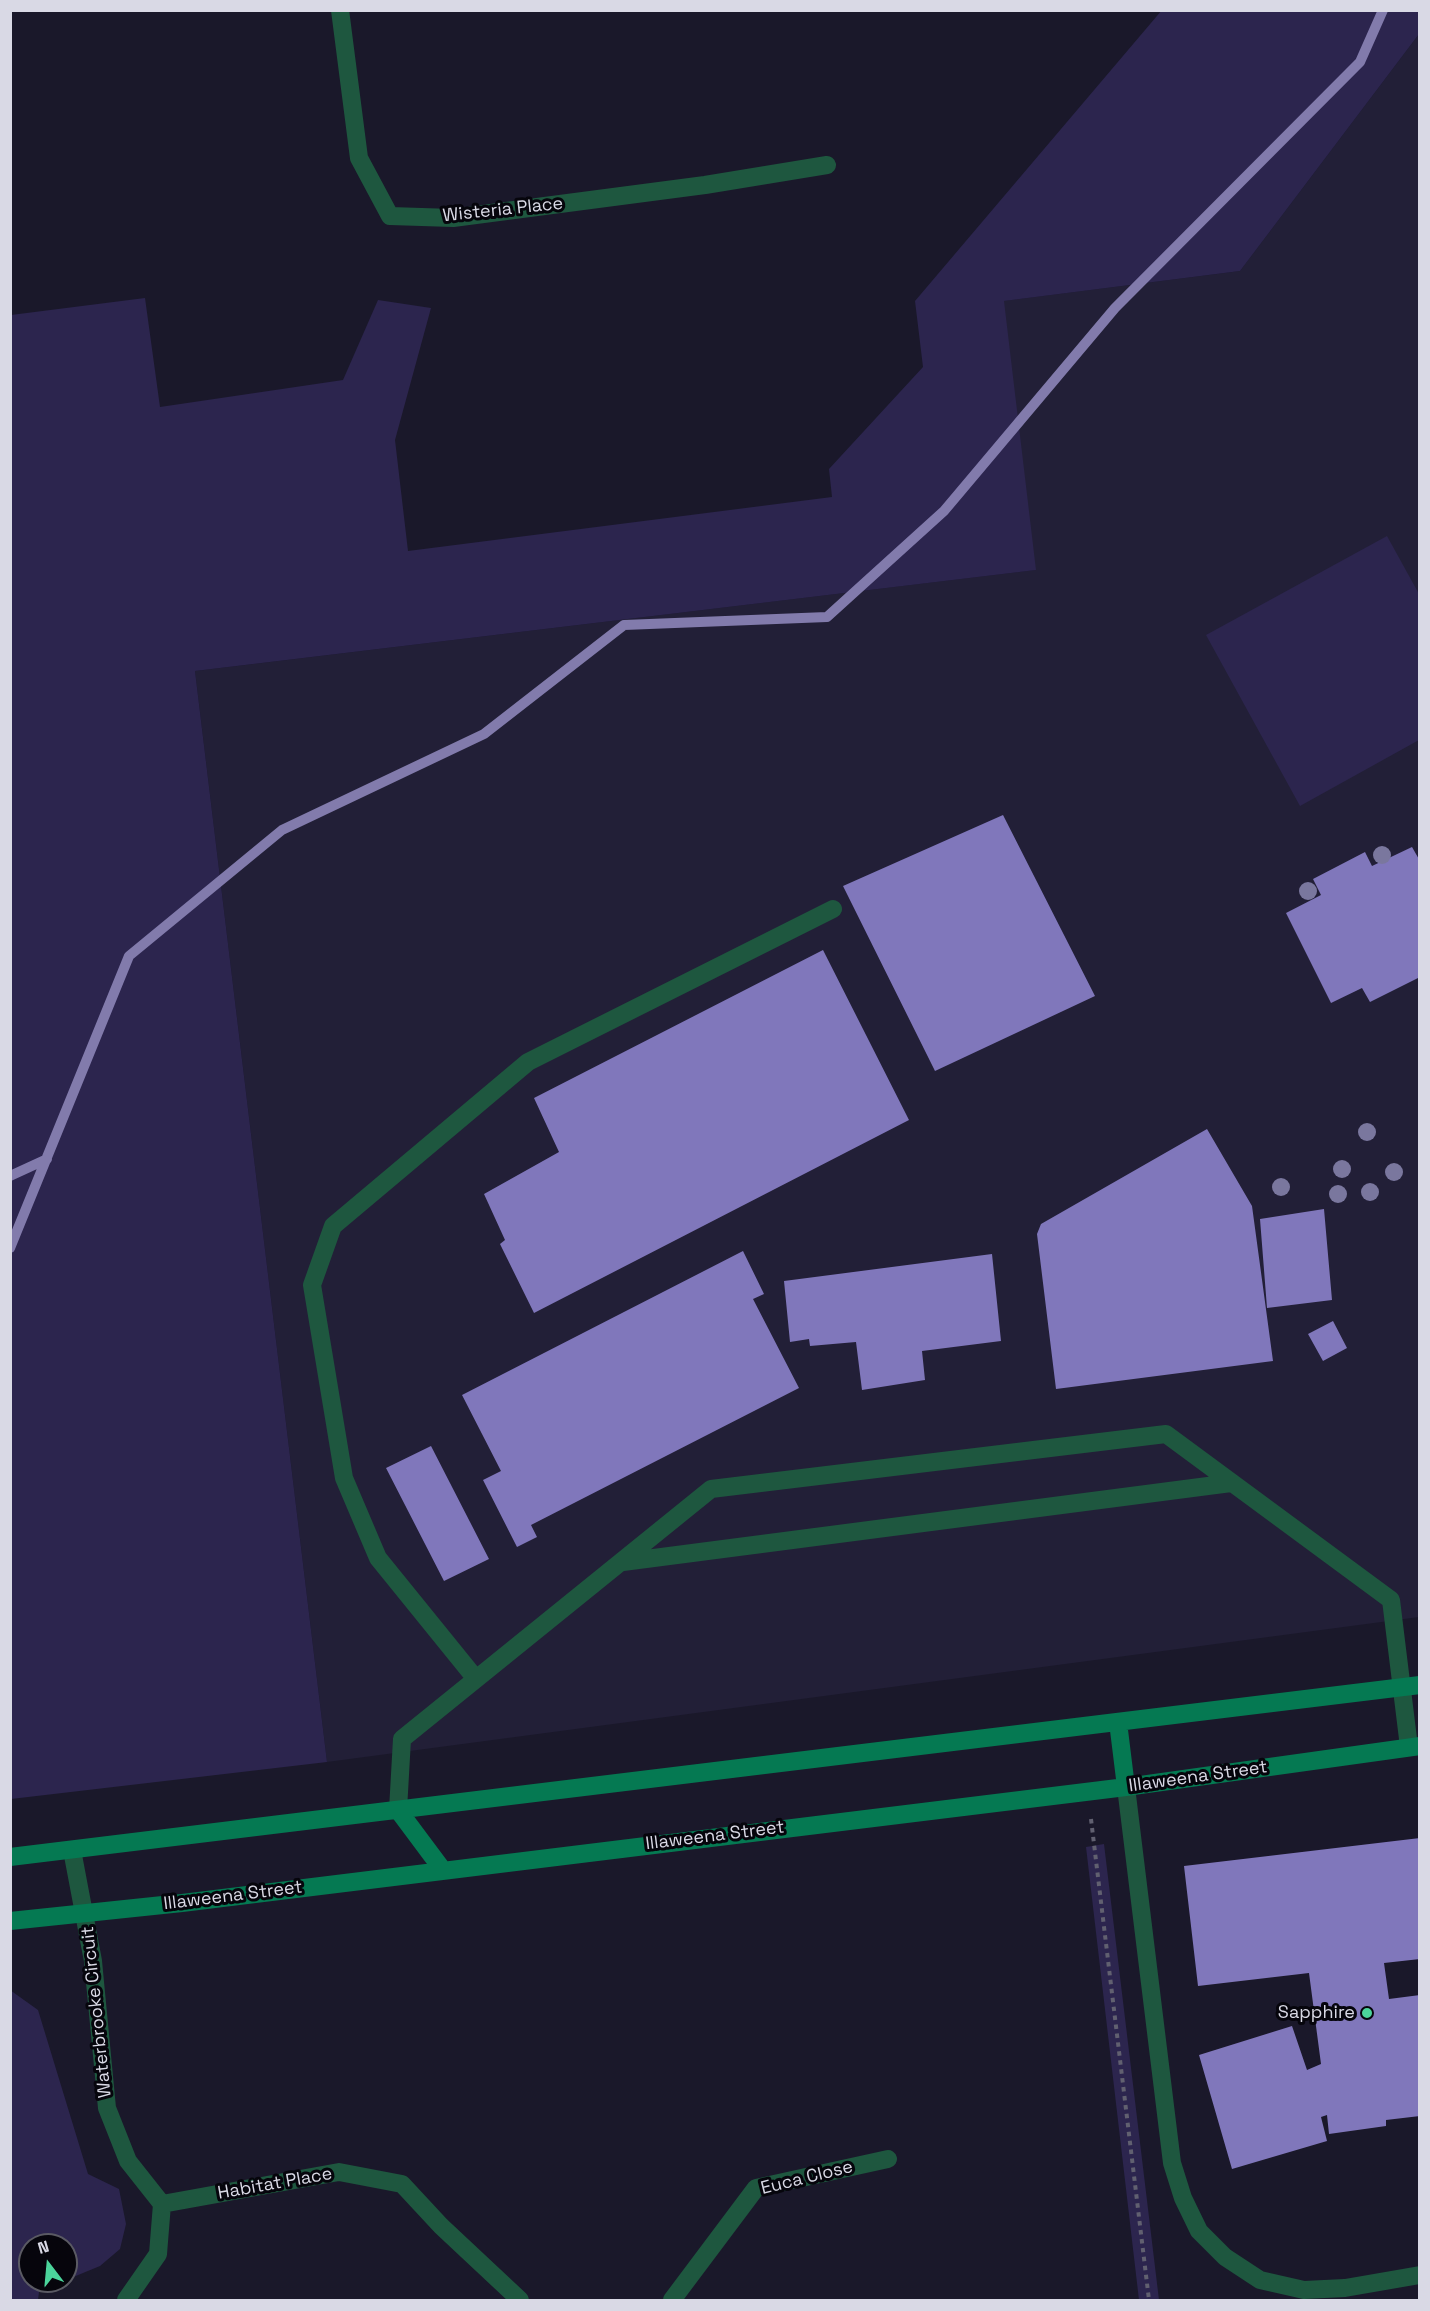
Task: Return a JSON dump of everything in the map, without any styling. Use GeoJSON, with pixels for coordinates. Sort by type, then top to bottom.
{"type":"FeatureCollection","features":[{"type":"Feature","properties":{"kind":"main road"},"geometry":{"type":"LineString","coordinates":[[10,1857],[1410,1686]]}},
{"type":"Feature","properties":{"kind":"main road"},"geometry":{"type":"LineString","coordinates":[[1118,1722],[1126,1787]]}},
{"type":"Feature","properties":{"kind":"main road","name":"Illaweena Street"},"geometry":{"type":"LineString","coordinates":[[10,1921],[86,1914],[1126,1787],[1414,1746]]}},
{"type":"Feature","properties":{"kind":"main road"},"geometry":{"type":"LineString","coordinates":[[398,1810],[442,1869]]}},
{"type":"Feature","properties":{"kind":"street","name":"Wisteria Place"},"geometry":{"type":"LineString","coordinates":[[340,10],[359,158],[390,216],[453,218],[705,185],[827,165]]}},
{"type":"Feature","properties":{"kind":"street"},"geometry":{"type":"LineString","coordinates":[[476,1679],[378,1558],[344,1478],[312,1285],[333,1226],[528,1062],[833,909]]}},
{"type":"Feature","properties":{"kind":"street"},"geometry":{"type":"LineString","coordinates":[[398,1810],[402,1739],[711,1489],[1166,1434],[1391,1600],[1410,1686],[1414,1746]]}},
{"type":"Feature","properties":{"kind":"street"},"geometry":{"type":"LineString","coordinates":[[621,1562],[1231,1483]]}},
{"type":"Feature","properties":{"kind":"street"},"geometry":{"type":"LineString","coordinates":[[1126,1787],[1172,2163],[1183,2198],[1199,2231],[1225,2257],[1260,2280],[1304,2290],[1345,2288],[1419,2276]]}},
{"type":"Feature","properties":{"kind":"street","name":"Waterbrooke Circuit"},"geometry":{"type":"LineString","coordinates":[[72,1850],[86,1914],[96,1981],[107,2108],[128,2161],[162,2204]]}},
{"type":"Feature","properties":{"kind":"street","name":"Euca Close"},"geometry":{"type":"LineString","coordinates":[[672,2301],[756,2188],[888,2159]]}},
{"type":"Feature","properties":{"kind":"street","name":"Habitat Place"},"geometry":{"type":"LineString","coordinates":[[162,2204],[339,2172],[402,2184],[441,2226],[520,2301]]}},
{"type":"Feature","properties":{"kind":"street"},"geometry":{"type":"LineString","coordinates":[[126,2301],[158,2254],[162,2204]]}},
{"type":"Feature","properties":{"kind":"path"},"geometry":{"type":"LineString","coordinates":[[1087,1791],[1149,2301]]}},
{"type":"Feature","properties":{"kind":"shaded area"},"geometry":{"type":"Polygon","coordinates":[[[1162,10],[1419,11],[1419,34],[1240,271],[1004,301],[1036,570],[195,671],[327,1762],[11,1799],[11,315],[145,298],[160,407],[343,380],[378,300],[431,308],[395,440],[408,551],[832,497],[829,469],[923,367],[915,301],[1162,10]]]}},
{"type":"Feature","properties":{"kind":"shaded area"},"geometry":{"type":"Polygon","coordinates":[[[1419,34],[1419,1617],[327,1762],[195,671],[1035,570],[1003,301],[1240,271],[1419,34]]]}},
{"type":"Feature","properties":{"kind":"shaded area"},"geometry":{"type":"Polygon","coordinates":[[[1387,536],[1419,594],[1419,740],[1300,806],[1206,635],[1387,536]]]}},
{"type":"Feature","properties":{"kind":"shaded area"},"geometry":{"type":"Polygon","coordinates":[[[1104,1844],[1159,2300],[1139,2300],[1086,1847],[1104,1844]]]}},
{"type":"Feature","properties":{"kind":"shaded area"},"geometry":{"type":"Polygon","coordinates":[[[10,1990],[38,2010],[88,2174],[119,2189],[126,2224],[120,2249],[100,2266],[78,2275],[78,2233],[18,2233],[18,2293],[39,2293],[38,2300],[11,2300],[10,1990]]]}},
{"type":"Feature","properties":{"kind":"building"},"geometry":{"type":"Polygon","coordinates":[[[1003,815],[1095,996],[935,1071],[843,886],[1003,815]]]}},
{"type":"Feature","properties":{"kind":"building"},"geometry":{"type":"Polygon","coordinates":[[[1412,847],[1420,861],[1420,977],[1370,1002],[1362,988],[1331,1003],[1286,913],[1321,895],[1313,879],[1365,852],[1372,866],[1412,847]]]}},
{"type":"Feature","properties":{"kind":"building"},"geometry":{"type":"Polygon","coordinates":[[[823,950],[909,1120],[534,1313],[500,1244],[505,1240],[484,1194],[559,1152],[534,1098],[823,950]]]}},
{"type":"Feature","properties":{"kind":"building"},"geometry":{"type":"Polygon","coordinates":[[[1207,1129],[1252,1206],[1273,1361],[1056,1389],[1037,1234],[1041,1224],[1207,1129]]]}},
{"type":"Feature","properties":{"kind":"building"},"geometry":{"type":"Polygon","coordinates":[[[1324,1209],[1332,1300],[1267,1308],[1260,1219],[1324,1209]]]}},
{"type":"Feature","properties":{"kind":"building"},"geometry":{"type":"Polygon","coordinates":[[[743,1251],[764,1294],[753,1299],[799,1388],[531,1525],[537,1537],[517,1547],[483,1480],[501,1471],[462,1395],[743,1251]]]}},
{"type":"Feature","properties":{"kind":"building"},"geometry":{"type":"Polygon","coordinates":[[[992,1254],[1001,1341],[922,1351],[925,1380],[862,1390],[856,1342],[810,1346],[809,1339],[790,1342],[784,1281],[992,1254]]]}},
{"type":"Feature","properties":{"kind":"building"},"geometry":{"type":"Polygon","coordinates":[[[1333,1321],[1347,1348],[1323,1361],[1308,1334],[1333,1321]]]}},
{"type":"Feature","properties":{"kind":"building"},"geometry":{"type":"Polygon","coordinates":[[[431,1446],[489,1559],[444,1581],[386,1468],[431,1446]]]}},
{"type":"Feature","properties":{"kind":"building","name":"Sapphire"},"geometry":{"type":"Polygon","coordinates":[[[1420,1838],[1420,1959],[1384,1963],[1389,1999],[1420,1995],[1420,2116],[1386,2120],[1386,2126],[1329,2134],[1327,2115],[1321,2117],[1327,2141],[1232,2169],[1199,2055],[1292,2026],[1307,2070],[1321,2064],[1309,1973],[1198,1986],[1184,1866],[1420,1838]]]}},
{"type":"Feature","properties":{"kind":"waterway"},"geometry":{"type":"LineString","coordinates":[[10,1248],[129,956],[282,830],[484,734],[624,625],[827,617],[944,511],[1115,308],[1360,62],[1383,10]]}},
{"type":"Feature","properties":{"kind":"waterway"},"geometry":{"type":"LineString","coordinates":[[10,1176],[47,1159]]}},
{"type":"Feature","properties":{"kind":"place","name":"Sapphire"},"geometry":{"type":"Point","coordinates":[1367,2013]}}]}
